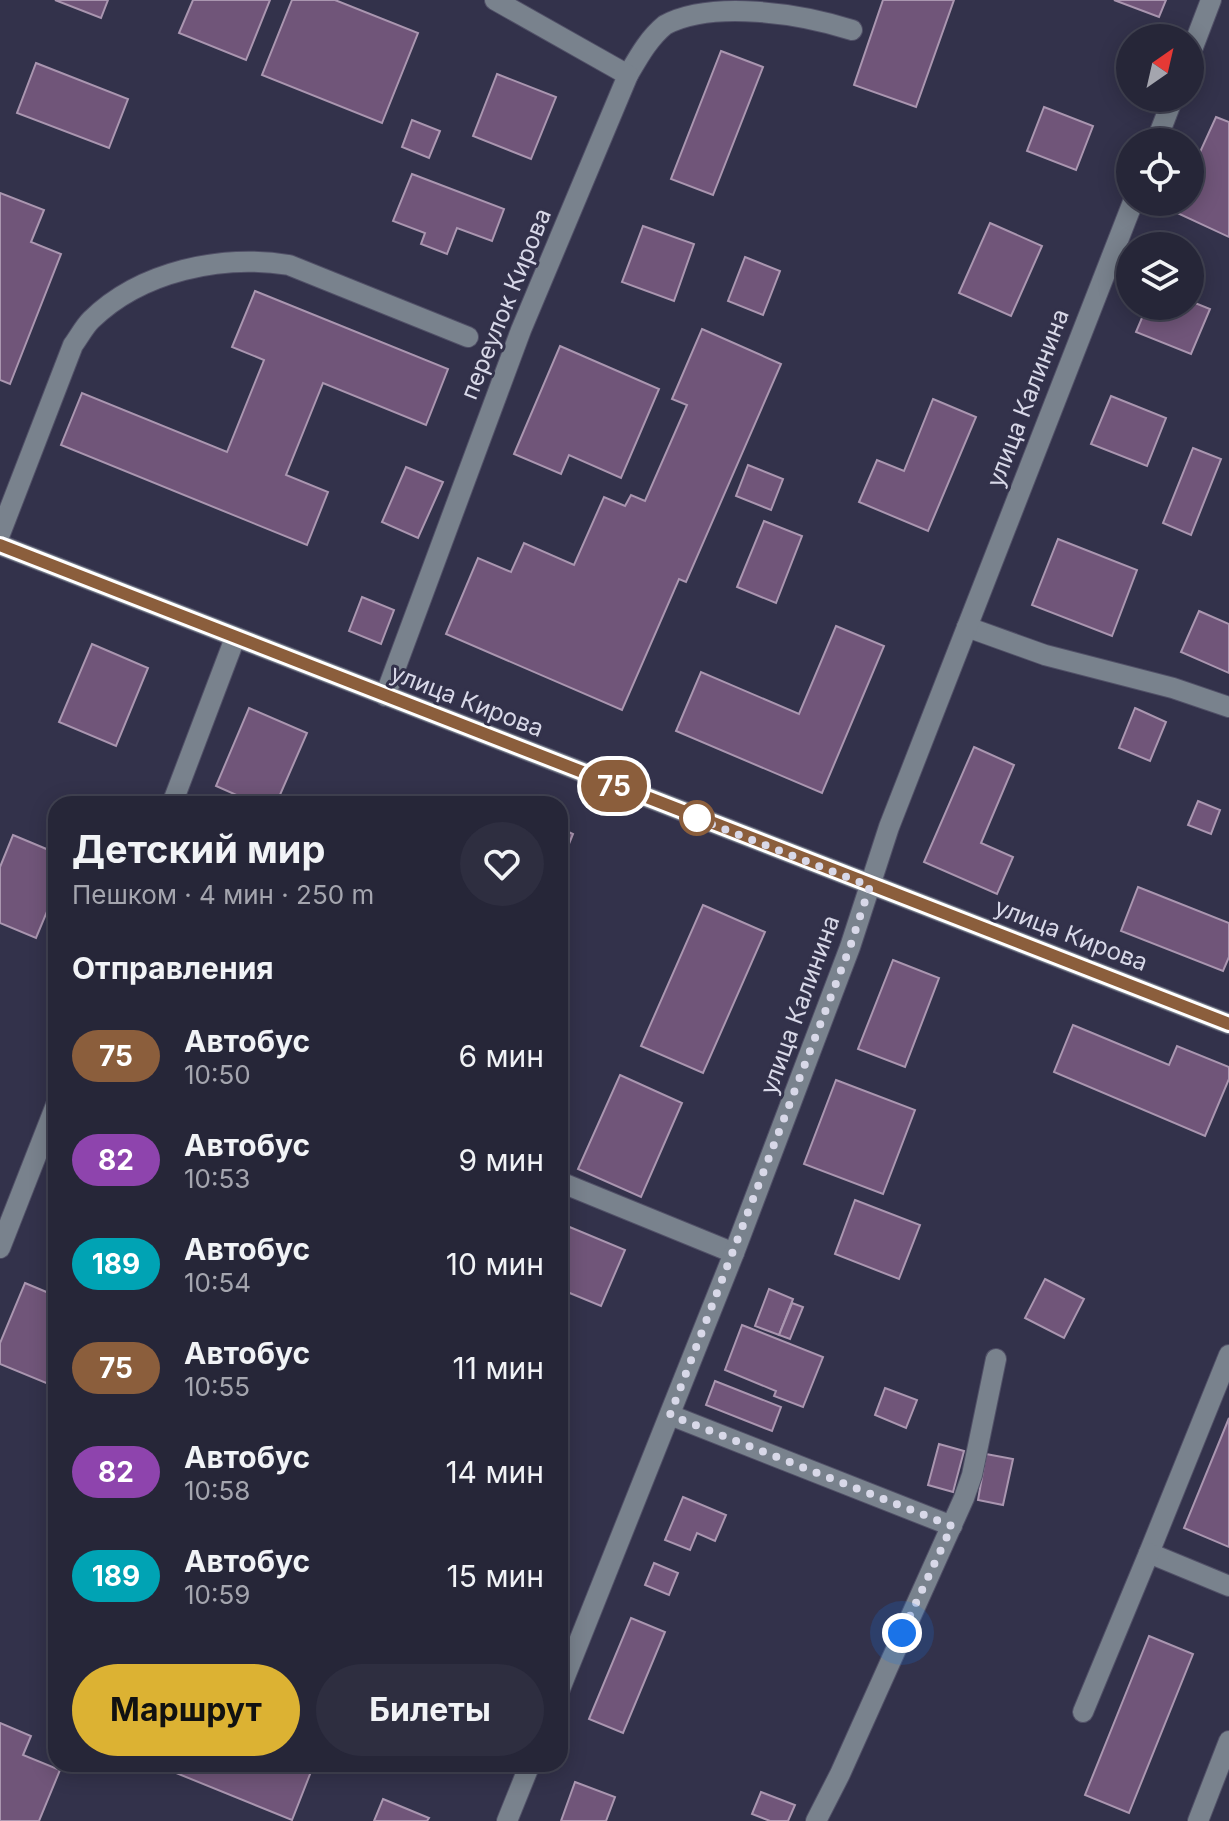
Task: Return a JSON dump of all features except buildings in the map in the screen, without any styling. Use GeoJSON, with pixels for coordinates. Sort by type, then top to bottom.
{"type":"FeatureCollection","features":[{"type":"Feature","properties":{"kind":"street"},"geometry":{"type":"LineString","coordinates":[[495,0],[628,75]]}},
{"type":"Feature","properties":{"kind":"street"},"geometry":{"type":"LineString","coordinates":[[1202,24],[1211,0]]}},
{"type":"Feature","properties":{"kind":"street","name":"переулок Кирова"},"geometry":{"type":"LineString","coordinates":[[385,696],[521,330],[628,75],[645,47],[666,24],[699,7],[733,4],[852,30]]}},
{"type":"Feature","properties":{"kind":"street","name":"улица Калинина"},"geometry":{"type":"LineString","coordinates":[[568,1669],[734,1253],[850,947],[889,827],[1128,216]]}},
{"type":"Feature","properties":{"kind":"street"},"geometry":{"type":"LineString","coordinates":[[0,534],[73,345],[89,321],[141,286],[182,270],[260,260],[289,265],[468,337]]}},
{"type":"Feature","properties":{"kind":"street","name":"улица Кирова"},"geometry":{"type":"LineString","coordinates":[[0,545],[1229,1024]]}},
{"type":"Feature","properties":{"kind":"street"},"geometry":{"type":"LineString","coordinates":[[967,627],[1045,655],[1173,688],[1229,707]]}},
{"type":"Feature","properties":{"kind":"street"},"geometry":{"type":"LineString","coordinates":[[175,796],[235,638]]}},
{"type":"Feature","properties":{"kind":"street"},"geometry":{"type":"LineString","coordinates":[[0,1248],[48,1125]]}},
{"type":"Feature","properties":{"kind":"street"},"geometry":{"type":"LineString","coordinates":[[568,1185],[734,1253]]}},
{"type":"Feature","properties":{"kind":"street"},"geometry":{"type":"LineString","coordinates":[[1083,1712],[1229,1355]]}},
{"type":"Feature","properties":{"kind":"street"},"geometry":{"type":"LineString","coordinates":[[816,1821],[952,1526],[972,1475],[996,1359]]}},
{"type":"Feature","properties":{"kind":"street"},"geometry":{"type":"LineString","coordinates":[[670,1415],[952,1526]]}},
{"type":"Feature","properties":{"kind":"street"},"geometry":{"type":"LineString","coordinates":[[1149,1553],[1229,1586]]}},
{"type":"Feature","properties":{"kind":"street"},"geometry":{"type":"LineString","coordinates":[[1198,1821],[1229,1741]]}},
{"type":"Feature","properties":{"kind":"street"},"geometry":{"type":"LineString","coordinates":[[507,1821],[527,1772]]}},
{"type":"Feature","properties":{"kind":"bus line","name":"75"},"geometry":{"type":"LineString","coordinates":[[0,545],[1229,1024]]}},
{"type":"Feature","properties":{"kind":"route"},"geometry":{"type":"LineString","coordinates":[[697,818],[691,816],[870,886],[850,947],[670,1415],[952,1526],[902,1633]]}}]}
